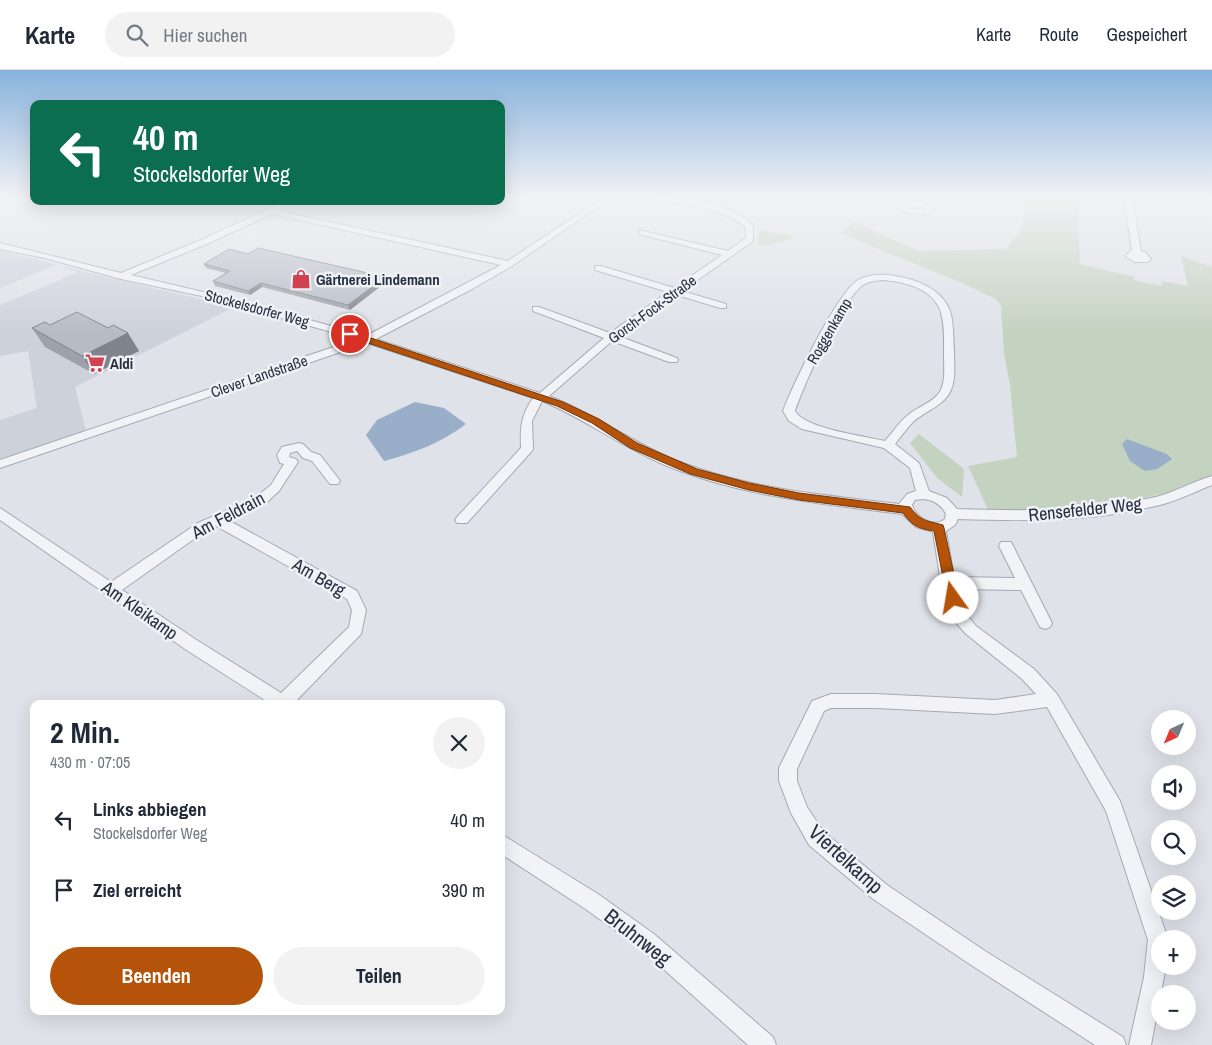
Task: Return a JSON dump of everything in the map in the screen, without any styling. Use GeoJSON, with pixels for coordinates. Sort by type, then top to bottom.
{"type":"FeatureCollection","features":[{"type":"Feature","properties":{"kind":"street"},"geometry":{"type":"LineString","coordinates":[[121,276],[200,244]]}},
{"type":"Feature","properties":{"kind":"street"},"geometry":{"type":"LineString","coordinates":[[417,244],[509,264]]}},
{"type":"Feature","properties":{"kind":"street","name":"Clever Landstraße"},"geometry":{"type":"LineString","coordinates":[[0,464],[368,339],[469,287],[540,244]]}},
{"type":"Feature","properties":{"kind":"street"},"geometry":{"type":"LineString","coordinates":[[688,244],[730,254]]}},
{"type":"Feature","properties":{"kind":"street","name":"Gorch-Fock-Straße"},"geometry":{"type":"LineString","coordinates":[[462,520],[527,449],[526,423],[528,412],[541,397],[612,336],[744,244]]}},
{"type":"Feature","properties":{"kind":"street"},"geometry":{"type":"LineString","coordinates":[[1135,244],[1137,253]]}},
{"type":"Feature","properties":{"kind":"street","name":"Stockelsdorfer Weg"},"geometry":{"type":"LineString","coordinates":[[0,246],[204,294],[368,339],[541,397],[596,421],[633,445],[694,471],[799,497],[906,510]]}},
{"type":"Feature","properties":{"kind":"street"},"geometry":{"type":"LineString","coordinates":[[598,268],[676,290],[723,306]]}},
{"type":"Feature","properties":{"kind":"street","name":"Roggenkamp"},"geometry":{"type":"LineString","coordinates":[[888,445],[911,417],[936,402],[947,390],[949,379],[948,351],[945,310],[933,294],[910,282],[881,278],[861,282],[848,296],[795,394],[789,411],[793,418],[806,426],[888,445],[915,466],[924,495]]}},
{"type":"Feature","properties":{"kind":"street"},"geometry":{"type":"LineString","coordinates":[[536,310],[612,336],[673,360]]}},
{"type":"Feature","properties":{"kind":"street","name":"Am Feldrain"},"geometry":{"type":"LineString","coordinates":[[111,590],[203,526],[261,500],[275,488],[292,462],[284,460],[283,455],[286,450],[299,447],[307,455],[316,458],[334,481]]}},
{"type":"Feature","properties":{"kind":"street","name":"Rensefelder Weg"},"geometry":{"type":"LineString","coordinates":[[954,514],[1014,516],[1114,509],[1153,502],[1212,480]]}},
{"type":"Feature","properties":{"kind":"street"},"geometry":{"type":"LineString","coordinates":[[924,495],[939,499],[951,508],[954,514],[953,521],[948,526],[939,528],[922,525],[914,521],[906,510],[905,505],[911,497],[924,495]]}},
{"type":"Feature","properties":{"kind":"street","name":"Am Kleikamp"},"geometry":{"type":"LineString","coordinates":[[0,513],[190,644],[279,700]]}},
{"type":"Feature","properties":{"kind":"street","name":"Am Berg"},"geometry":{"type":"LineString","coordinates":[[217,520],[352,595],[359,610],[356,630],[287,700]]}},
{"type":"Feature","properties":{"kind":"street"},"geometry":{"type":"LineString","coordinates":[[939,528],[948,583],[957,614],[971,630],[1028,674],[1051,700],[1114,807],[1158,940],[1154,978],[1140,1045]]}},
{"type":"Feature","properties":{"kind":"street"},"geometry":{"type":"LineString","coordinates":[[1006,546],[1045,623]]}},
{"type":"Feature","properties":{"kind":"street"},"geometry":{"type":"LineString","coordinates":[[948,583],[1026,584]]}},
{"type":"Feature","properties":{"kind":"street","name":"Viertelkamp"},"geometry":{"type":"LineString","coordinates":[[1051,700],[995,708],[876,701],[831,701],[818,706],[788,768],[788,781],[800,813],[816,838],[880,892],[978,958],[1115,1045]]}},
{"type":"Feature","properties":{"kind":"street","name":"Bruhnweg"},"geometry":{"type":"LineString","coordinates":[[505,847],[592,901],[647,942],[765,1045]]}},
{"type":"Feature","properties":{"kind":"shaded area"},"geometry":{"type":"Polygon","coordinates":[[[0,250],[234,307],[75,387],[86,431],[0,460],[0,420],[37,408],[28,351],[0,356],[0,305],[78,272],[56,265],[0,288],[0,250]]]}},
{"type":"Feature","properties":{"kind":"green space"},"geometry":{"type":"Polygon","coordinates":[[[757,244],[776,244],[768,246],[757,244]]]}},
{"type":"Feature","properties":{"kind":"green space"},"geometry":{"type":"Polygon","coordinates":[[[866,244],[902,244],[919,251],[1006,249],[1010,244],[1079,244],[1080,264],[1135,277],[1133,280],[1161,286],[1162,281],[1188,286],[1181,256],[1212,267],[1212,481],[1092,511],[990,514],[968,466],[1017,457],[1010,385],[1004,353],[1001,306],[996,299],[962,283],[866,244]]]}},
{"type":"Feature","properties":{"kind":"green space"},"geometry":{"type":"Polygon","coordinates":[[[919,434],[964,469],[962,497],[937,478],[910,443],[919,434]]]}},
{"type":"Feature","properties":{"kind":"water"},"geometry":{"type":"Polygon","coordinates":[[[415,402],[444,408],[466,424],[447,437],[427,447],[384,461],[366,435],[377,420],[415,402]]]}},
{"type":"Feature","properties":{"kind":"water"},"geometry":{"type":"Polygon","coordinates":[[[1127,439],[1167,454],[1172,459],[1157,469],[1145,471],[1130,461],[1122,444],[1127,439]]]}},
{"type":"Feature","properties":{"kind":"building","name":"Gärtnerei Lindemann"},"geometry":{"type":"Polygon","coordinates":[[[258,248],[385,277],[348,305],[261,283],[248,291],[213,281],[230,271],[204,264],[229,249],[248,254],[258,248]]]}},
{"type":"Feature","properties":{"kind":"building"},"geometry":{"type":"Polygon","coordinates":[[[77,312],[108,328],[113,325],[128,333],[82,356],[32,328],[45,322],[50,325],[77,312]]]}},
{"type":"Feature","properties":{"kind":"place","name":"Gärtnerei Lindemann"},"geometry":{"type":"Point","coordinates":[301,279]}},
{"type":"Feature","properties":{"kind":"place","name":"Aldi"},"geometry":{"type":"Point","coordinates":[95,363]}},
{"type":"Feature","properties":{"kind":"route"},"geometry":{"type":"LineString","coordinates":[[350,334],[560,404],[596,421],[633,445],[694,471],[799,497],[906,510],[914,521],[930,528],[939,528],[948,583],[953,598]]}}]}
